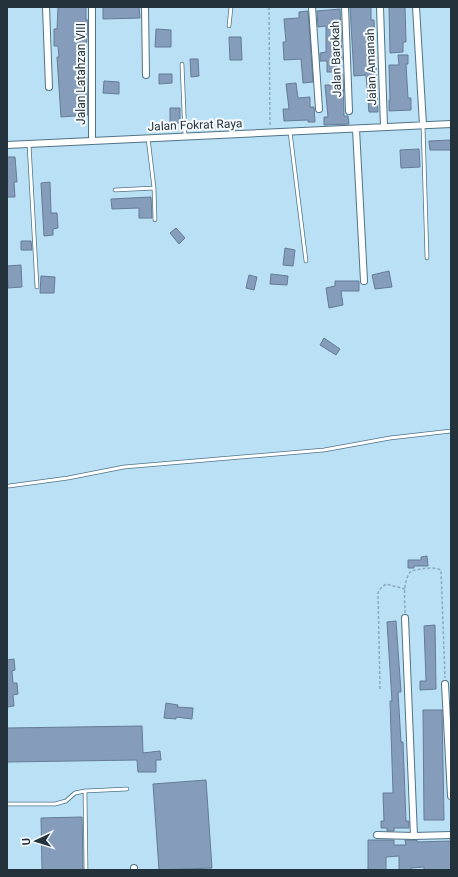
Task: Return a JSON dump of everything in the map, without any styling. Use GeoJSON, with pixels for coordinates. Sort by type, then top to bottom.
{"type":"FeatureCollection","features":[{"type":"Feature","properties":{"kind":"street"},"geometry":{"type":"LineString","coordinates":[[46,7],[49,86]]}},
{"type":"Feature","properties":{"kind":"street","name":"Jalan Latahzan VIII"},"geometry":{"type":"LineString","coordinates":[[92,7],[92,140]]}},
{"type":"Feature","properties":{"kind":"street"},"geometry":{"type":"LineString","coordinates":[[145,7],[146,75]]}},
{"type":"Feature","properties":{"kind":"street"},"geometry":{"type":"LineString","coordinates":[[312,7],[319,109]]}},
{"type":"Feature","properties":{"kind":"street","name":"Jalan Barokah"},"geometry":{"type":"LineString","coordinates":[[345,7],[348,110]]}},
{"type":"Feature","properties":{"kind":"street","name":"Jalan Amanah"},"geometry":{"type":"LineString","coordinates":[[380,7],[384,127]]}},
{"type":"Feature","properties":{"kind":"street"},"geometry":{"type":"LineString","coordinates":[[416,7],[423,125]]}},
{"type":"Feature","properties":{"kind":"street","name":"Jalan Fokrat Raya"},"geometry":{"type":"LineString","coordinates":[[7,145],[451,124]]}},
{"type":"Feature","properties":{"kind":"street"},"geometry":{"type":"LineString","coordinates":[[356,129],[364,281]]}},
{"type":"Feature","properties":{"kind":"street"},"geometry":{"type":"LineString","coordinates":[[405,618],[414,836]]}},
{"type":"Feature","properties":{"kind":"street"},"geometry":{"type":"LineString","coordinates":[[445,684],[451,796]]}},
{"type":"Feature","properties":{"kind":"street"},"geometry":{"type":"LineString","coordinates":[[377,835],[451,835]]}},
{"type":"Feature","properties":{"kind":"lane"},"geometry":{"type":"LineString","coordinates":[[229,26],[231,7]]}},
{"type":"Feature","properties":{"kind":"lane"},"geometry":{"type":"LineString","coordinates":[[182,64],[185,137]]}},
{"type":"Feature","properties":{"kind":"lane"},"geometry":{"type":"LineString","coordinates":[[423,125],[426,258]]}},
{"type":"Feature","properties":{"kind":"lane"},"geometry":{"type":"LineString","coordinates":[[290,132],[306,260]]}},
{"type":"Feature","properties":{"kind":"lane"},"geometry":{"type":"LineString","coordinates":[[148,138],[154,188],[155,220]]}},
{"type":"Feature","properties":{"kind":"lane"},"geometry":{"type":"LineString","coordinates":[[29,144],[37,287]]}},
{"type":"Feature","properties":{"kind":"lane"},"geometry":{"type":"LineString","coordinates":[[115,190],[154,188]]}},
{"type":"Feature","properties":{"kind":"lane"},"geometry":{"type":"LineString","coordinates":[[9,486],[68,478],[124,467],[324,450],[390,438],[451,431]]}},
{"type":"Feature","properties":{"kind":"lane"},"geometry":{"type":"LineString","coordinates":[[7,804],[55,804],[66,801],[75,793],[85,791],[127,789]]}},
{"type":"Feature","properties":{"kind":"lane"},"geometry":{"type":"LineString","coordinates":[[85,791],[86,870]]}},
{"type":"Feature","properties":{"kind":"path"},"geometry":{"type":"LineString","coordinates":[[269,7],[270,133]]}},
{"type":"Feature","properties":{"kind":"path"},"geometry":{"type":"LineString","coordinates":[[405,618],[405,583],[407,576],[411,571],[423,568],[437,568],[441,570],[445,684]]}},
{"type":"Feature","properties":{"kind":"path"},"geometry":{"type":"LineString","coordinates":[[380,689],[378,593],[383,585],[386,584],[406,589]]}},
{"type":"Feature","properties":{"kind":"building"},"geometry":{"type":"Polygon","coordinates":[[[58,7],[86,7],[86,20],[88,20],[86,56],[88,115],[61,117],[57,57],[59,57],[58,46],[54,46],[54,29],[57,29],[58,7]]]}},
{"type":"Feature","properties":{"kind":"building"},"geometry":{"type":"Polygon","coordinates":[[[103,7],[139,7],[140,18],[103,19],[103,7]]]}},
{"type":"Feature","properties":{"kind":"building"},"geometry":{"type":"Polygon","coordinates":[[[350,7],[371,7],[371,20],[374,20],[378,112],[369,112],[366,75],[354,76],[350,7]]]}},
{"type":"Feature","properties":{"kind":"building"},"geometry":{"type":"Polygon","coordinates":[[[389,7],[405,7],[406,42],[403,42],[403,52],[390,53],[389,7]]]}},
{"type":"Feature","properties":{"kind":"building"},"geometry":{"type":"Polygon","coordinates":[[[340,9],[342,60],[336,60],[337,72],[327,72],[327,61],[320,61],[320,53],[326,52],[326,26],[318,27],[317,11],[340,9]]]}},
{"type":"Feature","properties":{"kind":"building"},"geometry":{"type":"Polygon","coordinates":[[[308,11],[313,82],[303,83],[301,59],[284,60],[283,42],[286,42],[284,19],[299,18],[299,12],[308,11]]]}},
{"type":"Feature","properties":{"kind":"building"},"geometry":{"type":"Polygon","coordinates":[[[156,29],[171,30],[171,47],[155,47],[156,29]]]}},
{"type":"Feature","properties":{"kind":"building"},"geometry":{"type":"Polygon","coordinates":[[[229,37],[241,37],[242,60],[230,60],[229,37]]]}},
{"type":"Feature","properties":{"kind":"building"},"geometry":{"type":"Polygon","coordinates":[[[398,55],[408,55],[408,64],[406,64],[408,98],[411,98],[411,110],[389,111],[389,65],[399,65],[398,55]]]}},
{"type":"Feature","properties":{"kind":"building"},"geometry":{"type":"Polygon","coordinates":[[[190,59],[198,59],[199,76],[191,77],[190,59]]]}},
{"type":"Feature","properties":{"kind":"building"},"geometry":{"type":"Polygon","coordinates":[[[159,74],[172,74],[172,83],[159,84],[159,74]]]}},
{"type":"Feature","properties":{"kind":"building"},"geometry":{"type":"Polygon","coordinates":[[[333,74],[343,74],[344,116],[348,116],[349,124],[324,125],[324,117],[328,117],[325,85],[333,85],[333,74]]]}},
{"type":"Feature","properties":{"kind":"building"},"geometry":{"type":"Polygon","coordinates":[[[104,81],[119,82],[119,94],[103,93],[104,81]]]}},
{"type":"Feature","properties":{"kind":"building"},"geometry":{"type":"Polygon","coordinates":[[[296,83],[298,98],[310,97],[310,107],[314,107],[315,122],[308,122],[308,120],[284,121],[283,109],[289,109],[286,84],[296,83]]]}},
{"type":"Feature","properties":{"kind":"building"},"geometry":{"type":"Polygon","coordinates":[[[170,108],[180,108],[180,123],[170,124],[170,108]]]}},
{"type":"Feature","properties":{"kind":"building"},"geometry":{"type":"Polygon","coordinates":[[[451,140],[451,150],[430,150],[429,141],[451,140]]]}},
{"type":"Feature","properties":{"kind":"building"},"geometry":{"type":"Polygon","coordinates":[[[419,149],[420,167],[401,168],[400,150],[419,149]]]}},
{"type":"Feature","properties":{"kind":"building"},"geometry":{"type":"Polygon","coordinates":[[[7,157],[15,157],[17,182],[14,182],[15,197],[7,197],[7,157]]]}},
{"type":"Feature","properties":{"kind":"building"},"geometry":{"type":"Polygon","coordinates":[[[50,182],[51,213],[57,213],[58,228],[53,229],[53,235],[44,236],[41,183],[50,182]]]}},
{"type":"Feature","properties":{"kind":"building"},"geometry":{"type":"Polygon","coordinates":[[[151,197],[152,218],[139,218],[139,208],[112,209],[111,199],[151,197]]]}},
{"type":"Feature","properties":{"kind":"building"},"geometry":{"type":"Polygon","coordinates":[[[176,228],[185,238],[179,244],[170,233],[176,228]]]}},
{"type":"Feature","properties":{"kind":"building"},"geometry":{"type":"Polygon","coordinates":[[[21,241],[31,241],[32,250],[21,250],[21,241]]]}},
{"type":"Feature","properties":{"kind":"building"},"geometry":{"type":"Polygon","coordinates":[[[285,248],[295,250],[293,266],[283,265],[285,248]]]}},
{"type":"Feature","properties":{"kind":"building"},"geometry":{"type":"Polygon","coordinates":[[[21,265],[22,287],[8,288],[7,266],[21,265]]]}},
{"type":"Feature","properties":{"kind":"building"},"geometry":{"type":"Polygon","coordinates":[[[389,271],[392,287],[375,289],[372,275],[389,271]]]}},
{"type":"Feature","properties":{"kind":"building"},"geometry":{"type":"Polygon","coordinates":[[[271,274],[288,276],[287,285],[270,284],[271,274]]]}},
{"type":"Feature","properties":{"kind":"building"},"geometry":{"type":"Polygon","coordinates":[[[249,275],[257,277],[254,290],[246,288],[249,275]]]}},
{"type":"Feature","properties":{"kind":"building"},"geometry":{"type":"Polygon","coordinates":[[[41,276],[55,277],[54,293],[40,293],[41,276]]]}},
{"type":"Feature","properties":{"kind":"building"},"geometry":{"type":"Polygon","coordinates":[[[335,281],[359,281],[359,291],[341,291],[343,305],[329,308],[326,288],[335,286],[335,281]]]}},
{"type":"Feature","properties":{"kind":"building"},"geometry":{"type":"Polygon","coordinates":[[[324,338],[340,349],[336,355],[320,345],[324,338]]]}},
{"type":"Feature","properties":{"kind":"building"},"geometry":{"type":"Polygon","coordinates":[[[427,556],[428,566],[414,566],[414,568],[408,568],[408,560],[421,560],[421,557],[427,556]]]}},
{"type":"Feature","properties":{"kind":"building"},"geometry":{"type":"Polygon","coordinates":[[[396,621],[401,692],[398,692],[401,742],[403,742],[406,821],[409,821],[409,828],[394,828],[394,831],[387,831],[387,828],[381,828],[381,821],[384,821],[383,793],[393,793],[390,701],[392,701],[387,622],[396,621]]]}},
{"type":"Feature","properties":{"kind":"building"},"geometry":{"type":"Polygon","coordinates":[[[435,625],[436,689],[420,690],[420,681],[426,681],[424,626],[435,625]]]}},
{"type":"Feature","properties":{"kind":"building"},"geometry":{"type":"Polygon","coordinates":[[[14,659],[15,670],[12,671],[13,683],[17,683],[18,694],[13,695],[14,706],[7,707],[7,660],[14,659]]]}},
{"type":"Feature","properties":{"kind":"building"},"geometry":{"type":"Polygon","coordinates":[[[166,703],[178,705],[177,707],[193,708],[192,719],[176,717],[176,719],[164,718],[166,703]]]}},
{"type":"Feature","properties":{"kind":"building"},"geometry":{"type":"Polygon","coordinates":[[[423,710],[442,710],[444,820],[424,820],[423,710]]]}},
{"type":"Feature","properties":{"kind":"building"},"geometry":{"type":"Polygon","coordinates":[[[142,726],[143,753],[160,751],[161,760],[156,760],[156,772],[138,772],[137,760],[7,762],[7,728],[142,726]]]}},
{"type":"Feature","properties":{"kind":"building"},"geometry":{"type":"Polygon","coordinates":[[[206,780],[212,868],[159,870],[153,784],[206,780]]]}},
{"type":"Feature","properties":{"kind":"building"},"geometry":{"type":"Polygon","coordinates":[[[82,817],[83,870],[42,870],[41,818],[82,817]]]}},
{"type":"Feature","properties":{"kind":"building"},"geometry":{"type":"Polygon","coordinates":[[[368,840],[394,840],[394,845],[406,845],[405,840],[417,840],[417,842],[451,841],[451,870],[424,870],[424,867],[411,868],[411,870],[399,870],[399,856],[386,857],[386,870],[368,870],[368,840]]]}}]}
